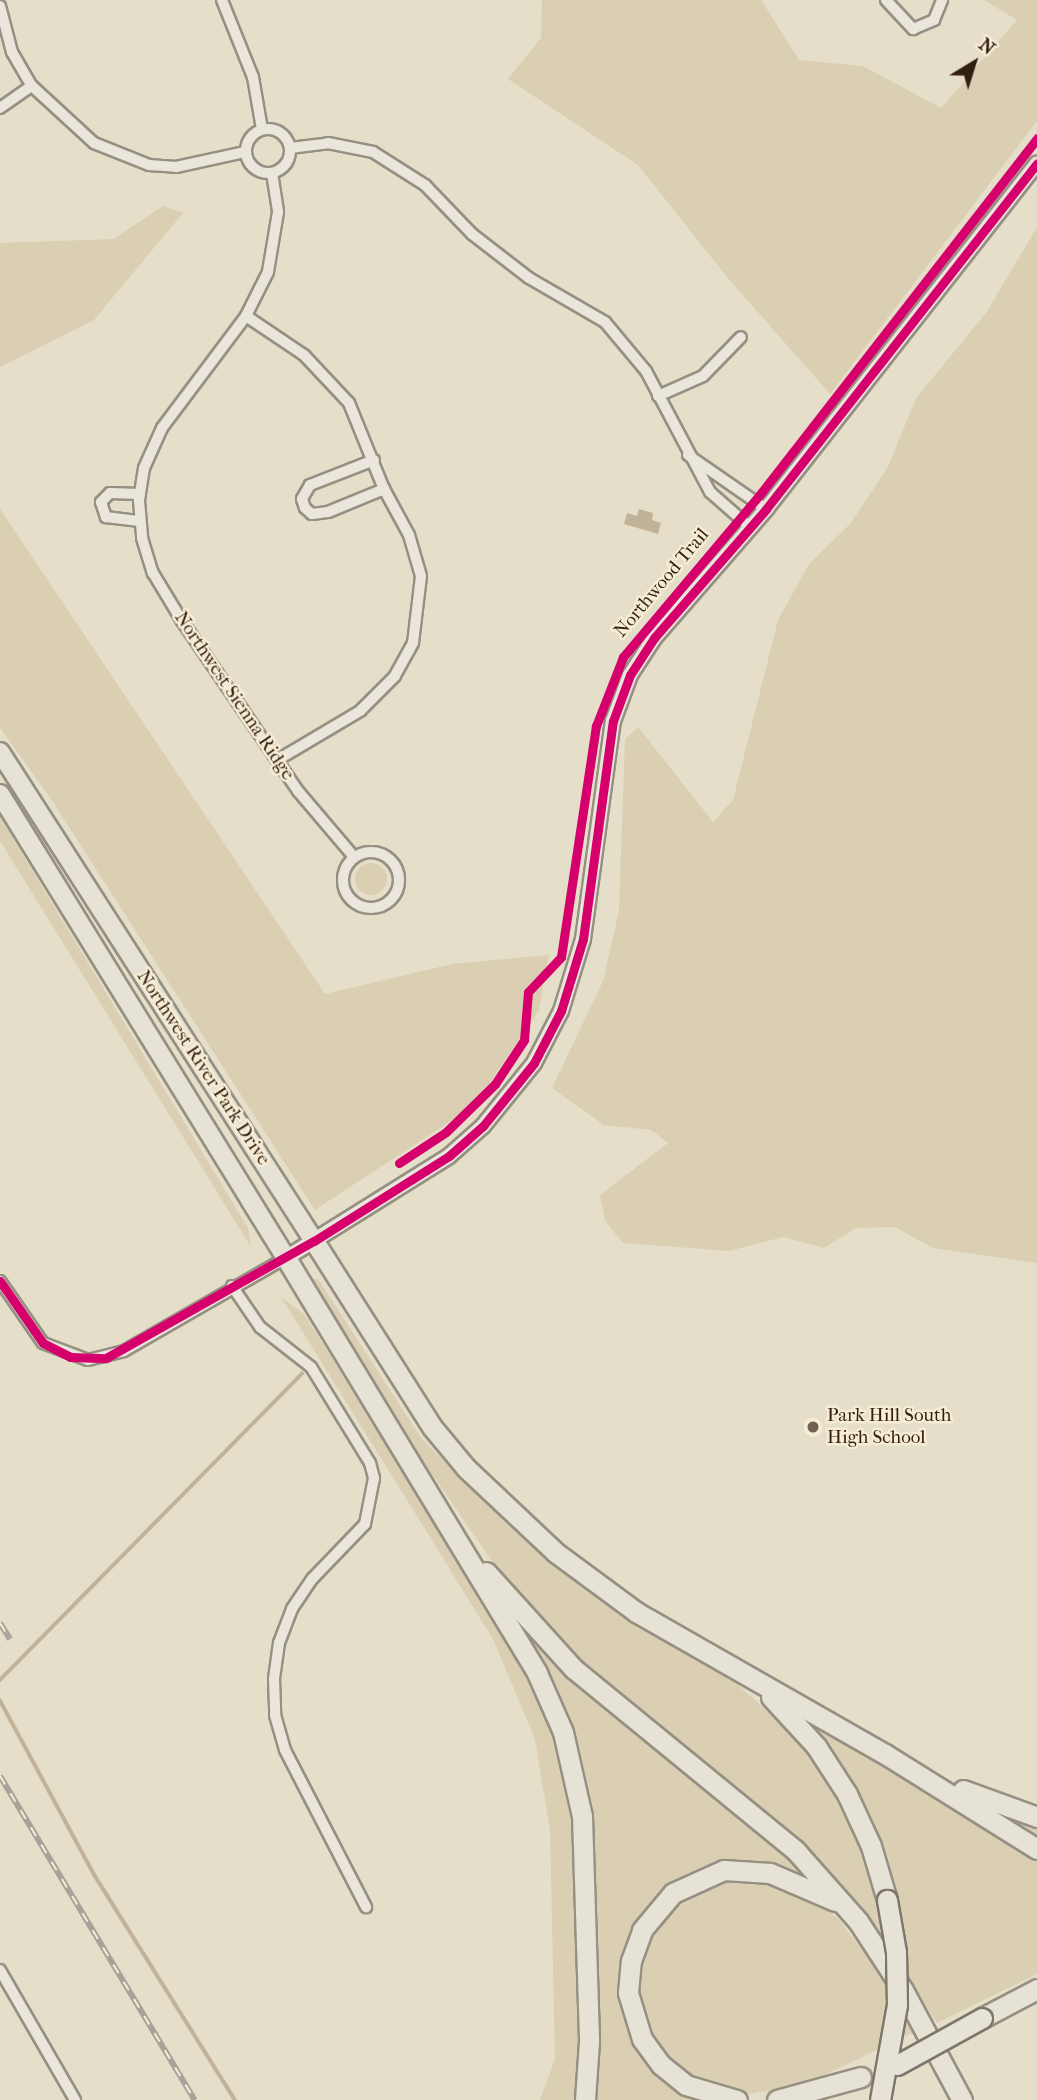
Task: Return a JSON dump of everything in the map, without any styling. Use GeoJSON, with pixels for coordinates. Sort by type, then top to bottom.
{"type":"FeatureCollection","features":[{"type":"Feature","properties":{"kind":"highway","name":"Northwest River Park Drive"},"geometry":{"type":"LineString","coordinates":[[314,1241],[402,1385],[466,1468],[555,1552],[636,1612],[738,1671]]}},
{"type":"Feature","properties":{"kind":"highway","name":"Northwest River Park Drive"},"geometry":{"type":"LineString","coordinates":[[286,1258],[459,1543]]}},
{"type":"Feature","properties":{"kind":"highway"},"geometry":{"type":"LineString","coordinates":[[459,1543],[574,1669],[796,1850],[858,1921],[929,2030],[962,2100]]}},
{"type":"Feature","properties":{"kind":"highway"},"geometry":{"type":"LineString","coordinates":[[459,1543],[543,1685],[571,1755],[582,1816],[589,2041],[585,2100]]}},
{"type":"Feature","properties":{"kind":"highway"},"geometry":{"type":"LineString","coordinates":[[738,1671],[885,1754],[1037,1849]]}},
{"type":"Feature","properties":{"kind":"highway"},"geometry":{"type":"LineString","coordinates":[[738,1671],[778,1703],[832,1770],[867,1837],[887,1900],[896,1952],[897,2005],[880,2100]]}},
{"type":"Feature","properties":{"kind":"highway"},"geometry":{"type":"LineString","coordinates":[[885,1754],[992,1803],[1037,1818]]}},
{"type":"Feature","properties":{"kind":"highway"},"geometry":{"type":"LineString","coordinates":[[737,2100],[686,2085],[661,2065],[642,2039],[631,2009],[628,1977],[635,1945],[650,1917],[686,1884],[740,1869],[769,1873],[811,1888],[858,1921]]}},
{"type":"Feature","properties":{"kind":"highway"},"geometry":{"type":"LineString","coordinates":[[777,2100],[861,2077],[897,2064],[1037,1989]]}},
{"type":"Feature","properties":{"kind":"highway"},"geometry":{"type":"LineString","coordinates":[[817,2100],[861,2077]]}},
{"type":"Feature","properties":{"kind":"main road","name":"Northwest River Park Drive"},"geometry":{"type":"LineString","coordinates":[[0,752],[314,1241]]}},
{"type":"Feature","properties":{"kind":"main road","name":"Northwest River Park Drive"},"geometry":{"type":"LineString","coordinates":[[0,794],[286,1258]]}},
{"type":"Feature","properties":{"kind":"street"},"geometry":{"type":"LineString","coordinates":[[222,0],[253,77],[262,129]]}},
{"type":"Feature","properties":{"kind":"street"},"geometry":{"type":"LineString","coordinates":[[886,0],[913,29],[934,20],[942,0]]}},
{"type":"Feature","properties":{"kind":"street"},"geometry":{"type":"LineString","coordinates":[[0,6],[12,52],[32,86],[76,130],[116,155],[176,167],[245,152]]}},
{"type":"Feature","properties":{"kind":"street"},"geometry":{"type":"LineString","coordinates":[[0,108],[32,86]]}},
{"type":"Feature","properties":{"kind":"street"},"geometry":{"type":"LineString","coordinates":[[262,129],[277,130],[290,148],[288,162],[272,173],[256,170],[245,152],[250,137],[262,129]]}},
{"type":"Feature","properties":{"kind":"street"},"geometry":{"type":"LineString","coordinates":[[290,148],[328,143],[373,152],[425,185],[472,234],[529,278],[605,322],[646,371],[686,453],[710,492],[751,528]]}},
{"type":"Feature","properties":{"kind":"street"},"geometry":{"type":"LineString","coordinates":[[0,1281],[43,1343],[88,1360],[124,1351],[232,1286],[314,1241],[449,1156],[483,1126],[534,1063],[561,1011],[583,939],[614,721],[630,675],[654,638],[751,528],[1037,164]]}},
{"type":"Feature","properties":{"kind":"street","name":"Northwest Sienna Ridge"},"geometry":{"type":"LineString","coordinates":[[272,173],[277,225],[268,272],[246,316],[162,428],[144,468],[140,494],[141,521],[153,573],[315,814],[354,857]]}},
{"type":"Feature","properties":{"kind":"street"},"geometry":{"type":"LineString","coordinates":[[246,316],[329,377],[349,403],[384,489],[409,535],[421,576],[413,643],[380,694],[279,759]]}},
{"type":"Feature","properties":{"kind":"street"},"geometry":{"type":"LineString","coordinates":[[658,396],[703,376],[741,337]]}},
{"type":"Feature","properties":{"kind":"street"},"geometry":{"type":"LineString","coordinates":[[686,453],[766,509]]}},
{"type":"Feature","properties":{"kind":"street"},"geometry":{"type":"LineString","coordinates":[[374,460],[310,485],[303,499],[305,508],[312,514],[328,512],[384,489]]}},
{"type":"Feature","properties":{"kind":"street"},"geometry":{"type":"LineString","coordinates":[[140,494],[110,493],[101,502],[106,517],[141,521]]}},
{"type":"Feature","properties":{"kind":"street"},"geometry":{"type":"LineString","coordinates":[[376,852],[394,863],[400,884],[388,903],[367,908],[348,896],[343,875],[354,857],[376,852]]}},
{"type":"Feature","properties":{"kind":"street"},"geometry":{"type":"LineString","coordinates":[[232,1286],[260,1327],[311,1367],[370,1463],[374,1478],[365,1524],[312,1579],[292,1609],[279,1643],[274,1679],[275,1715],[285,1750],[366,1907]]}},
{"type":"Feature","properties":{"kind":"street"},"geometry":{"type":"LineString","coordinates":[[0,1970],[75,2100]]}},
{"type":"Feature","properties":{"kind":"shaded area"},"geometry":{"type":"Polygon","coordinates":[[[542,0],[761,0],[799,60],[863,66],[941,108],[1017,20],[984,0],[1037,0],[1037,121],[830,394],[727,277],[638,165],[508,79],[541,38],[542,0]]]}},
{"type":"Feature","properties":{"kind":"shaded area"},"geometry":{"type":"Polygon","coordinates":[[[163,206],[183,213],[94,320],[0,367],[0,243],[113,239],[163,206]]]}},
{"type":"Feature","properties":{"kind":"shaded area"},"geometry":{"type":"Polygon","coordinates":[[[1037,227],[1037,1263],[933,1248],[895,1227],[856,1228],[824,1248],[783,1237],[729,1251],[623,1243],[605,1221],[600,1195],[668,1143],[651,1130],[604,1125],[552,1088],[603,981],[619,911],[625,739],[638,727],[713,822],[733,800],[778,620],[809,564],[850,524],[888,467],[916,398],[986,313],[1037,227]]]}},
{"type":"Feature","properties":{"kind":"shaded area"},"geometry":{"type":"Polygon","coordinates":[[[0,509],[325,994],[452,964],[549,955],[539,1010],[475,1105],[315,1210],[51,799],[0,728],[0,509]]]}},
{"type":"Feature","properties":{"kind":"shaded area"},"geometry":{"type":"Polygon","coordinates":[[[639,509],[653,513],[652,520],[661,523],[658,534],[624,524],[627,513],[637,516],[639,509]]]}},
{"type":"Feature","properties":{"kind":"shaded area"},"geometry":{"type":"Polygon","coordinates":[[[0,817],[248,1228],[251,1247],[0,841],[0,817]]]}},
{"type":"Feature","properties":{"kind":"shaded area"},"geometry":{"type":"Polygon","coordinates":[[[371,863],[382,868],[387,879],[382,890],[371,895],[360,890],[355,879],[360,868],[371,863]]]}},
{"type":"Feature","properties":{"kind":"shaded area"},"geometry":{"type":"Polygon","coordinates":[[[313,1279],[318,1279],[421,1438],[504,1520],[603,1600],[735,1682],[800,1741],[849,1815],[795,1708],[1037,1855],[1037,1974],[937,2023],[881,1937],[820,1866],[764,1811],[574,1657],[507,1583],[421,1458],[313,1279]],[[851,1819],[878,1886],[881,1915],[903,1937],[899,1915],[851,1819]]]}},
{"type":"Feature","properties":{"kind":"shaded area"},"geometry":{"type":"Polygon","coordinates":[[[281,1297],[304,1314],[498,1623],[554,1732],[573,1814],[581,2025],[575,2100],[540,2100],[555,2059],[550,1829],[535,1739],[493,1639],[281,1297]]]}},
{"type":"Feature","properties":{"kind":"shaded area"},"geometry":{"type":"Polygon","coordinates":[[[516,1621],[565,1671],[777,1847],[804,1876],[761,1861],[715,1864],[661,1892],[632,1931],[620,1975],[626,2023],[635,2045],[664,2080],[700,2100],[590,2100],[587,1815],[516,1621]]]}},
{"type":"Feature","properties":{"kind":"shaded area"},"geometry":{"type":"Polygon","coordinates":[[[983,1805],[1037,1822],[1037,1837],[1017,1825],[983,1805]]]}},
{"type":"Feature","properties":{"kind":"shaded area"},"geometry":{"type":"Polygon","coordinates":[[[767,1877],[819,1902],[838,1919],[872,1962],[916,2031],[808,2083],[744,2095],[705,2087],[658,2054],[637,2002],[635,1986],[646,1935],[673,1902],[710,1880],[767,1877]]]}},
{"type":"Feature","properties":{"kind":"waterway"},"geometry":{"type":"LineString","coordinates":[[0,1680],[302,1374]]}},
{"type":"Feature","properties":{"kind":"waterway"},"geometry":{"type":"LineString","coordinates":[[0,1700],[94,1874],[235,2100]]}},
{"type":"Feature","properties":{"kind":"railway"},"geometry":{"type":"LineString","coordinates":[[0,1623],[10,1639]]}},
{"type":"Feature","properties":{"kind":"railway"},"geometry":{"type":"LineString","coordinates":[[0,1776],[195,2100]]}},
{"type":"Feature","properties":{"kind":"cycle path","name":"Northwood Trail"},"geometry":{"type":"LineString","coordinates":[[399,1163],[446,1132],[495,1084],[524,1040],[528,992],[561,957],[596,726],[623,657],[761,493],[1037,138]]}},
{"type":"Feature","properties":{"kind":"cycle path"},"geometry":{"type":"LineString","coordinates":[[0,1281],[43,1343],[70,1357],[106,1358],[314,1241],[449,1156],[483,1126],[534,1063],[561,1011],[583,939],[613,721],[630,675],[654,638],[766,509],[1037,164]]}},
{"type":"Feature","properties":{"kind":"place","name":"Park Hill South High School"},"geometry":{"type":"Point","coordinates":[813,1427]}}]}
